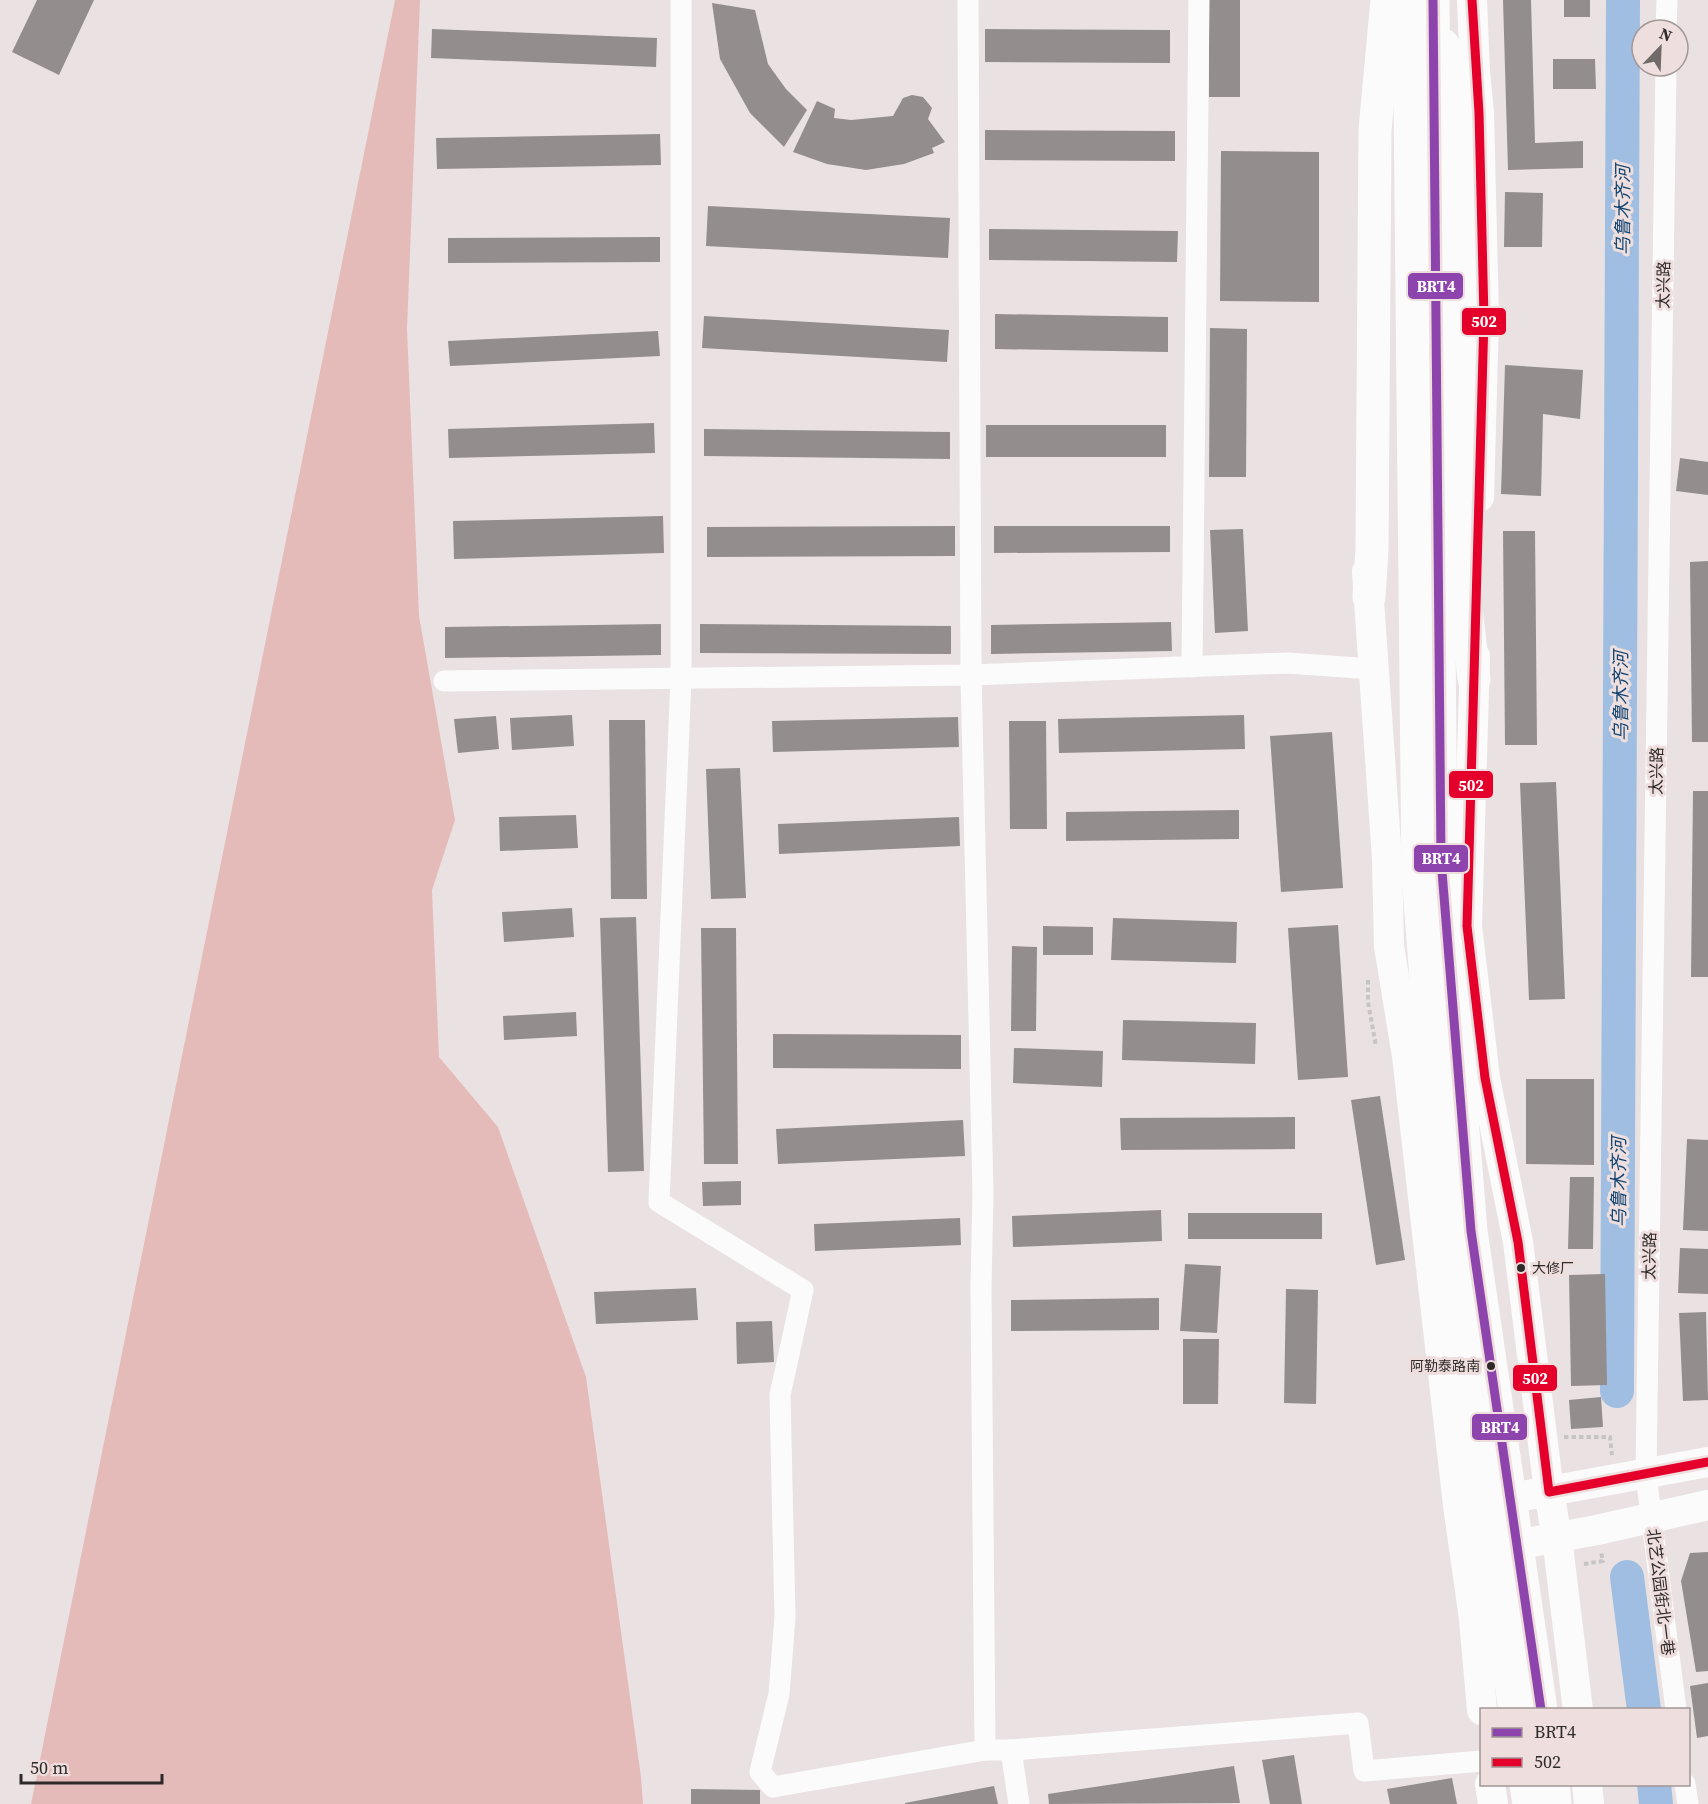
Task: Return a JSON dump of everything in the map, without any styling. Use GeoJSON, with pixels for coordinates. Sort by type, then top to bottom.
{"type":"FeatureCollection","features":[{"type":"Feature","properties":{"kind":"highway"},"geometry":{"type":"LineString","coordinates":[[1369,597],[1373,476],[1375,130],[1387,0]]}},
{"type":"Feature","properties":{"kind":"highway"},"geometry":{"type":"LineString","coordinates":[[1425,7],[1454,74],[1460,111],[1463,172],[1464,591],[1474,679]]}},
{"type":"Feature","properties":{"kind":"highway"},"geometry":{"type":"LineString","coordinates":[[1425,7],[1418,875],[1447,1247],[1515,1708]]}},
{"type":"Feature","properties":{"kind":"highway"},"geometry":{"type":"LineString","coordinates":[[1425,7],[1441,859],[1471,1231],[1541,1708]]}},
{"type":"Feature","properties":{"kind":"highway"},"geometry":{"type":"LineString","coordinates":[[1526,1786],[1529,1804]]}},
{"type":"Feature","properties":{"kind":"highway"},"geometry":{"type":"LineString","coordinates":[[1552,1786],[1555,1804]]}},
{"type":"Feature","properties":{"kind":"main road"},"geometry":{"type":"LineString","coordinates":[[1377,0],[1366,214],[1362,488],[1387,859],[1389,946],[1408,1068],[1482,1708]]}},
{"type":"Feature","properties":{"kind":"main road"},"geometry":{"type":"LineString","coordinates":[[1472,0],[1479,112],[1484,318],[1467,926],[1485,1078],[1518,1242],[1578,1708]]}},
{"type":"Feature","properties":{"kind":"main road"},"geometry":{"type":"LineString","coordinates":[[1458,1505],[1549,1492],[1708,1462]]}},
{"type":"Feature","properties":{"kind":"main road"},"geometry":{"type":"LineString","coordinates":[[1464,1555],[1557,1538],[1708,1505]]}},
{"type":"Feature","properties":{"kind":"main road"},"geometry":{"type":"LineString","coordinates":[[1490,1786],[1493,1804]]}},
{"type":"Feature","properties":{"kind":"main road"},"geometry":{"type":"LineString","coordinates":[[1587,1786],[1589,1804]]}},
{"type":"Feature","properties":{"kind":"street"},"geometry":{"type":"LineString","coordinates":[[681,0],[681,679],[659,1202],[803,1290],[780,1395],[785,1617],[779,1694],[760,1772],[773,1787],[985,1750],[1011,1750],[1358,1723],[1364,1771],[1480,1761]]}},
{"type":"Feature","properties":{"kind":"street"},"geometry":{"type":"LineString","coordinates":[[968,0],[971,675],[983,1193],[981,1299],[985,1750]]}},
{"type":"Feature","properties":{"kind":"street"},"geometry":{"type":"LineString","coordinates":[[1192,667],[1199,0]]}},
{"type":"Feature","properties":{"kind":"street"},"geometry":{"type":"LineString","coordinates":[[1666,18],[1667,0]]}},
{"type":"Feature","properties":{"kind":"street","name":"太兴路"},"geometry":{"type":"LineString","coordinates":[[1646,1475],[1666,78]]}},
{"type":"Feature","properties":{"kind":"street"},"geometry":{"type":"LineString","coordinates":[[444,681],[971,675],[1287,663],[1373,669]]}},
{"type":"Feature","properties":{"kind":"street","name":"北艺公园街北一巷"},"geometry":{"type":"LineString","coordinates":[[1646,1475],[1676,1708]]}},
{"type":"Feature","properties":{"kind":"street"},"geometry":{"type":"LineString","coordinates":[[1011,1750],[1019,1804]]}},
{"type":"Feature","properties":{"kind":"street"},"geometry":{"type":"LineString","coordinates":[[1685,1786],[1688,1804]]}},
{"type":"Feature","properties":{"kind":"path"},"geometry":{"type":"LineString","coordinates":[[1368,971],[1368,1002],[1376,1046]]}},
{"type":"Feature","properties":{"kind":"path"},"geometry":{"type":"LineString","coordinates":[[1556,1437],[1610,1437]]}},
{"type":"Feature","properties":{"kind":"path"},"geometry":{"type":"LineString","coordinates":[[1577,1564],[1603,1561]]}},
{"type":"Feature","properties":{"kind":"shaded area"},"geometry":{"type":"Polygon","coordinates":[[[395,0],[420,0],[407,329],[419,616],[455,820],[432,890],[439,1057],[498,1127],[586,1377],[643,1804],[31,1804],[395,0]]]}},
{"type":"Feature","properties":{"kind":"building"},"geometry":{"type":"Polygon","coordinates":[[[37,0],[94,0],[59,75],[12,52],[37,0]]]}},
{"type":"Feature","properties":{"kind":"building"},"geometry":{"type":"Polygon","coordinates":[[[1209,0],[1240,0],[1240,97],[1209,97],[1209,0]]]}},
{"type":"Feature","properties":{"kind":"building"},"geometry":{"type":"Polygon","coordinates":[[[1503,0],[1531,0],[1535,143],[1583,141],[1583,168],[1508,170],[1503,0]]]}},
{"type":"Feature","properties":{"kind":"building"},"geometry":{"type":"Polygon","coordinates":[[[1564,0],[1590,0],[1590,17],[1564,17],[1564,0]]]}},
{"type":"Feature","properties":{"kind":"building"},"geometry":{"type":"Polygon","coordinates":[[[712,3],[755,10],[768,64],[786,89],[807,110],[784,147],[750,113],[720,59],[712,3]]]}},
{"type":"Feature","properties":{"kind":"building"},"geometry":{"type":"Polygon","coordinates":[[[432,29],[657,38],[656,67],[431,58],[432,29]]]}},
{"type":"Feature","properties":{"kind":"building"},"geometry":{"type":"Polygon","coordinates":[[[985,29],[1170,30],[1170,63],[985,62],[985,29]]]}},
{"type":"Feature","properties":{"kind":"building"},"geometry":{"type":"Polygon","coordinates":[[[1553,59],[1595,59],[1596,89],[1553,89],[1553,59]]]}},
{"type":"Feature","properties":{"kind":"building"},"geometry":{"type":"Polygon","coordinates":[[[912,95],[923,97],[932,108],[928,119],[945,142],[932,148],[934,153],[904,164],[866,170],[827,164],[793,152],[817,101],[835,109],[834,118],[851,120],[893,116],[903,98],[912,95]]]}},
{"type":"Feature","properties":{"kind":"building"},"geometry":{"type":"Polygon","coordinates":[[[985,130],[1175,131],[1175,161],[985,160],[985,130]]]}},
{"type":"Feature","properties":{"kind":"building"},"geometry":{"type":"Polygon","coordinates":[[[660,134],[661,165],[437,169],[436,138],[660,134]]]}},
{"type":"Feature","properties":{"kind":"building"},"geometry":{"type":"Polygon","coordinates":[[[1221,151],[1319,152],[1319,302],[1220,301],[1221,151]]]}},
{"type":"Feature","properties":{"kind":"building"},"geometry":{"type":"Polygon","coordinates":[[[1505,192],[1543,193],[1542,247],[1504,247],[1505,192]]]}},
{"type":"Feature","properties":{"kind":"building"},"geometry":{"type":"Polygon","coordinates":[[[708,206],[950,218],[948,258],[706,246],[708,206]]]}},
{"type":"Feature","properties":{"kind":"building"},"geometry":{"type":"Polygon","coordinates":[[[989,229],[1178,231],[1177,262],[989,260],[989,229]]]}},
{"type":"Feature","properties":{"kind":"building"},"geometry":{"type":"Polygon","coordinates":[[[660,237],[660,262],[448,263],[448,238],[660,237]]]}},
{"type":"Feature","properties":{"kind":"building"},"geometry":{"type":"Polygon","coordinates":[[[995,314],[1168,317],[1168,352],[995,349],[995,314]]]}},
{"type":"Feature","properties":{"kind":"building"},"geometry":{"type":"Polygon","coordinates":[[[704,316],[949,330],[947,362],[702,348],[704,316]]]}},
{"type":"Feature","properties":{"kind":"building"},"geometry":{"type":"Polygon","coordinates":[[[1210,328],[1247,329],[1246,477],[1209,477],[1210,328]]]}},
{"type":"Feature","properties":{"kind":"building"},"geometry":{"type":"Polygon","coordinates":[[[658,331],[660,356],[450,366],[448,341],[658,331]]]}},
{"type":"Feature","properties":{"kind":"building"},"geometry":{"type":"Polygon","coordinates":[[[1505,365],[1583,370],[1580,419],[1543,414],[1541,496],[1501,494],[1505,365]]]}},
{"type":"Feature","properties":{"kind":"building"},"geometry":{"type":"Polygon","coordinates":[[[654,423],[655,453],[449,458],[448,429],[654,423]]]}},
{"type":"Feature","properties":{"kind":"building"},"geometry":{"type":"Polygon","coordinates":[[[986,425],[1166,425],[1166,457],[986,457],[986,425]]]}},
{"type":"Feature","properties":{"kind":"building"},"geometry":{"type":"Polygon","coordinates":[[[704,429],[950,432],[950,459],[704,456],[704,429]]]}},
{"type":"Feature","properties":{"kind":"building"},"geometry":{"type":"Polygon","coordinates":[[[1680,458],[1708,462],[1708,495],[1676,491],[1680,458]]]}},
{"type":"Feature","properties":{"kind":"building"},"geometry":{"type":"Polygon","coordinates":[[[663,516],[664,553],[454,559],[453,521],[663,516]]]}},
{"type":"Feature","properties":{"kind":"building"},"geometry":{"type":"Polygon","coordinates":[[[955,526],[955,556],[707,557],[707,527],[955,526]]]}},
{"type":"Feature","properties":{"kind":"building"},"geometry":{"type":"Polygon","coordinates":[[[994,526],[1170,526],[1170,552],[994,553],[994,526]]]}},
{"type":"Feature","properties":{"kind":"building"},"geometry":{"type":"Polygon","coordinates":[[[1243,529],[1248,631],[1215,633],[1210,530],[1243,529]]]}},
{"type":"Feature","properties":{"kind":"building"},"geometry":{"type":"Polygon","coordinates":[[[1503,531],[1535,531],[1537,745],[1505,745],[1503,531]]]}},
{"type":"Feature","properties":{"kind":"building"},"geometry":{"type":"Polygon","coordinates":[[[1708,561],[1708,742],[1692,742],[1690,562],[1708,561]]]}},
{"type":"Feature","properties":{"kind":"building"},"geometry":{"type":"Polygon","coordinates":[[[1171,622],[1172,651],[991,654],[991,625],[1171,622]]]}},
{"type":"Feature","properties":{"kind":"building"},"geometry":{"type":"Polygon","coordinates":[[[661,624],[661,655],[445,658],[445,627],[661,624]]]}},
{"type":"Feature","properties":{"kind":"building"},"geometry":{"type":"Polygon","coordinates":[[[700,624],[951,626],[951,654],[700,653],[700,624]]]}},
{"type":"Feature","properties":{"kind":"building"},"geometry":{"type":"Polygon","coordinates":[[[572,715],[574,746],[512,750],[510,718],[572,715]]]}},
{"type":"Feature","properties":{"kind":"building"},"geometry":{"type":"Polygon","coordinates":[[[1244,715],[1245,749],[1059,753],[1058,719],[1244,715]]]}},
{"type":"Feature","properties":{"kind":"building"},"geometry":{"type":"Polygon","coordinates":[[[496,716],[499,749],[458,753],[454,719],[496,716]]]}},
{"type":"Feature","properties":{"kind":"building"},"geometry":{"type":"Polygon","coordinates":[[[958,717],[959,747],[773,752],[772,721],[958,717]]]}},
{"type":"Feature","properties":{"kind":"building"},"geometry":{"type":"Polygon","coordinates":[[[609,720],[645,720],[647,899],[611,899],[609,720]]]}},
{"type":"Feature","properties":{"kind":"building"},"geometry":{"type":"Polygon","coordinates":[[[1009,721],[1046,721],[1047,829],[1010,829],[1009,721]]]}},
{"type":"Feature","properties":{"kind":"building"},"geometry":{"type":"Polygon","coordinates":[[[1332,732],[1343,888],[1281,892],[1270,736],[1332,732]]]}},
{"type":"Feature","properties":{"kind":"building"},"geometry":{"type":"Polygon","coordinates":[[[740,768],[746,898],[711,899],[706,769],[740,768]]]}},
{"type":"Feature","properties":{"kind":"building"},"geometry":{"type":"Polygon","coordinates":[[[1556,782],[1565,999],[1529,1000],[1520,783],[1556,782]]]}},
{"type":"Feature","properties":{"kind":"building"},"geometry":{"type":"Polygon","coordinates":[[[1693,791],[1708,791],[1708,977],[1691,977],[1693,791]]]}},
{"type":"Feature","properties":{"kind":"building"},"geometry":{"type":"Polygon","coordinates":[[[1239,810],[1239,839],[1066,841],[1066,812],[1239,810]]]}},
{"type":"Feature","properties":{"kind":"building"},"geometry":{"type":"Polygon","coordinates":[[[576,815],[578,848],[500,851],[499,817],[576,815]]]}},
{"type":"Feature","properties":{"kind":"building"},"geometry":{"type":"Polygon","coordinates":[[[959,817],[960,846],[779,854],[778,824],[959,817]]]}},
{"type":"Feature","properties":{"kind":"building"},"geometry":{"type":"Polygon","coordinates":[[[572,908],[574,937],[504,942],[502,912],[572,908]]]}},
{"type":"Feature","properties":{"kind":"building"},"geometry":{"type":"Polygon","coordinates":[[[636,917],[644,1171],[608,1172],[600,918],[636,917]]]}},
{"type":"Feature","properties":{"kind":"building"},"geometry":{"type":"Polygon","coordinates":[[[1113,918],[1237,922],[1236,963],[1111,960],[1113,918]]]}},
{"type":"Feature","properties":{"kind":"building"},"geometry":{"type":"Polygon","coordinates":[[[1338,925],[1348,1077],[1298,1080],[1288,928],[1338,925]]]}},
{"type":"Feature","properties":{"kind":"building"},"geometry":{"type":"Polygon","coordinates":[[[1043,926],[1093,927],[1093,955],[1043,955],[1043,926]]]}},
{"type":"Feature","properties":{"kind":"building"},"geometry":{"type":"Polygon","coordinates":[[[701,928],[736,928],[738,1164],[704,1164],[701,928]]]}},
{"type":"Feature","properties":{"kind":"building"},"geometry":{"type":"Polygon","coordinates":[[[1012,946],[1037,947],[1036,1031],[1011,1031],[1012,946]]]}},
{"type":"Feature","properties":{"kind":"building"},"geometry":{"type":"Polygon","coordinates":[[[576,1012],[577,1036],[504,1040],[503,1016],[576,1012]]]}},
{"type":"Feature","properties":{"kind":"building"},"geometry":{"type":"Polygon","coordinates":[[[1123,1020],[1256,1023],[1255,1064],[1122,1060],[1123,1020]]]}},
{"type":"Feature","properties":{"kind":"building"},"geometry":{"type":"Polygon","coordinates":[[[773,1034],[961,1035],[961,1069],[773,1068],[773,1034]]]}},
{"type":"Feature","properties":{"kind":"building"},"geometry":{"type":"Polygon","coordinates":[[[1014,1048],[1103,1051],[1102,1087],[1013,1083],[1014,1048]]]}},
{"type":"Feature","properties":{"kind":"building"},"geometry":{"type":"Polygon","coordinates":[[[1526,1079],[1594,1079],[1594,1165],[1526,1164],[1526,1079]]]}},
{"type":"Feature","properties":{"kind":"building"},"geometry":{"type":"Polygon","coordinates":[[[1380,1096],[1405,1260],[1376,1265],[1351,1100],[1380,1096]]]}},
{"type":"Feature","properties":{"kind":"building"},"geometry":{"type":"Polygon","coordinates":[[[1295,1117],[1295,1149],[1121,1150],[1120,1118],[1295,1117]]]}},
{"type":"Feature","properties":{"kind":"building"},"geometry":{"type":"Polygon","coordinates":[[[963,1120],[965,1156],[778,1164],[776,1129],[963,1120]]]}},
{"type":"Feature","properties":{"kind":"building"},"geometry":{"type":"Polygon","coordinates":[[[1687,1139],[1708,1140],[1708,1231],[1683,1230],[1687,1139]]]}},
{"type":"Feature","properties":{"kind":"building"},"geometry":{"type":"Polygon","coordinates":[[[1570,1177],[1594,1177],[1593,1249],[1568,1249],[1570,1177]]]}},
{"type":"Feature","properties":{"kind":"building"},"geometry":{"type":"Polygon","coordinates":[[[741,1181],[741,1205],[703,1206],[702,1182],[741,1181]]]}},
{"type":"Feature","properties":{"kind":"building"},"geometry":{"type":"Polygon","coordinates":[[[1161,1210],[1162,1241],[1013,1247],[1012,1216],[1161,1210]]]}},
{"type":"Feature","properties":{"kind":"building"},"geometry":{"type":"Polygon","coordinates":[[[1188,1213],[1322,1213],[1322,1239],[1188,1239],[1188,1213]]]}},
{"type":"Feature","properties":{"kind":"building"},"geometry":{"type":"Polygon","coordinates":[[[960,1218],[961,1245],[815,1251],[814,1224],[960,1218]]]}},
{"type":"Feature","properties":{"kind":"building"},"geometry":{"type":"Polygon","coordinates":[[[1680,1248],[1708,1249],[1708,1294],[1678,1293],[1680,1248]]]}},
{"type":"Feature","properties":{"kind":"building"},"geometry":{"type":"Polygon","coordinates":[[[1185,1264],[1221,1266],[1217,1333],[1180,1331],[1185,1264]]]}},
{"type":"Feature","properties":{"kind":"building"},"geometry":{"type":"Polygon","coordinates":[[[1605,1274],[1607,1385],[1571,1386],[1569,1275],[1605,1274]]]}},
{"type":"Feature","properties":{"kind":"building"},"geometry":{"type":"Polygon","coordinates":[[[696,1288],[698,1320],[596,1324],[594,1292],[696,1288]]]}},
{"type":"Feature","properties":{"kind":"building"},"geometry":{"type":"Polygon","coordinates":[[[1286,1289],[1318,1290],[1316,1404],[1284,1403],[1286,1289]]]}},
{"type":"Feature","properties":{"kind":"building"},"geometry":{"type":"Polygon","coordinates":[[[1159,1298],[1159,1330],[1011,1331],[1011,1300],[1159,1298]]]}},
{"type":"Feature","properties":{"kind":"building"},"geometry":{"type":"Polygon","coordinates":[[[1706,1312],[1708,1400],[1683,1401],[1679,1313],[1706,1312]]]}},
{"type":"Feature","properties":{"kind":"building"},"geometry":{"type":"Polygon","coordinates":[[[772,1321],[774,1362],[737,1364],[736,1322],[772,1321]]]}},
{"type":"Feature","properties":{"kind":"building"},"geometry":{"type":"Polygon","coordinates":[[[1183,1339],[1219,1339],[1218,1404],[1183,1404],[1183,1339]]]}},
{"type":"Feature","properties":{"kind":"building"},"geometry":{"type":"Polygon","coordinates":[[[1601,1397],[1603,1427],[1571,1429],[1569,1400],[1601,1397]]]}},
{"type":"Feature","properties":{"kind":"building"},"geometry":{"type":"Polygon","coordinates":[[[1708,1552],[1708,1671],[1696,1672],[1681,1581],[1690,1553],[1708,1552]]]}},
{"type":"Feature","properties":{"kind":"building"},"geometry":{"type":"Polygon","coordinates":[[[1708,1683],[1708,1736],[1697,1738],[1690,1686],[1708,1683]]]}},
{"type":"Feature","properties":{"kind":"building"},"geometry":{"type":"Polygon","coordinates":[[[1294,1755],[1302,1804],[1270,1804],[1262,1760],[1294,1755]]]}},
{"type":"Feature","properties":{"kind":"building"},"geometry":{"type":"Polygon","coordinates":[[[1234,1766],[1240,1803],[1049,1804],[1048,1794],[1234,1766]]]}},
{"type":"Feature","properties":{"kind":"building"},"geometry":{"type":"Polygon","coordinates":[[[1452,1778],[1457,1804],[1390,1804],[1387,1789],[1452,1778]]]}},
{"type":"Feature","properties":{"kind":"building"},"geometry":{"type":"Polygon","coordinates":[[[994,1786],[998,1804],[905,1804],[905,1803],[994,1786]]]}},
{"type":"Feature","properties":{"kind":"building"},"geometry":{"type":"Polygon","coordinates":[[[691,1789],[760,1790],[760,1804],[691,1804],[691,1789]]]}},
{"type":"Feature","properties":{"kind":"waterway","name":"乌鲁木齐河"},"geometry":{"type":"LineString","coordinates":[[1617,1391],[1623,0]]}},
{"type":"Feature","properties":{"kind":"waterway","name":"乌鲁木齐河"},"geometry":{"type":"LineString","coordinates":[[1627,1577],[1644,1708]]}},
{"type":"Feature","properties":{"kind":"waterway","name":"乌鲁木齐河"},"geometry":{"type":"LineString","coordinates":[[1654,1786],[1656,1804]]}},
{"type":"Feature","properties":{"kind":"transit line","name":"BRT4"},"geometry":{"type":"LineString","coordinates":[[1433,0],[1441,859],[1471,1231],[1541,1708]]}},
{"type":"Feature","properties":{"kind":"transit line","name":"502"},"geometry":{"type":"LineString","coordinates":[[1472,0],[1479,113],[1484,318],[1467,926],[1485,1078],[1518,1242],[1549,1492],[1708,1462]]}},
{"type":"Feature","properties":{"kind":"place","name":"大修厂"},"geometry":{"type":"Point","coordinates":[1521,1268]}},
{"type":"Feature","properties":{"kind":"place","name":"阿勒泰路南"},"geometry":{"type":"Point","coordinates":[1491,1366]}}]}
